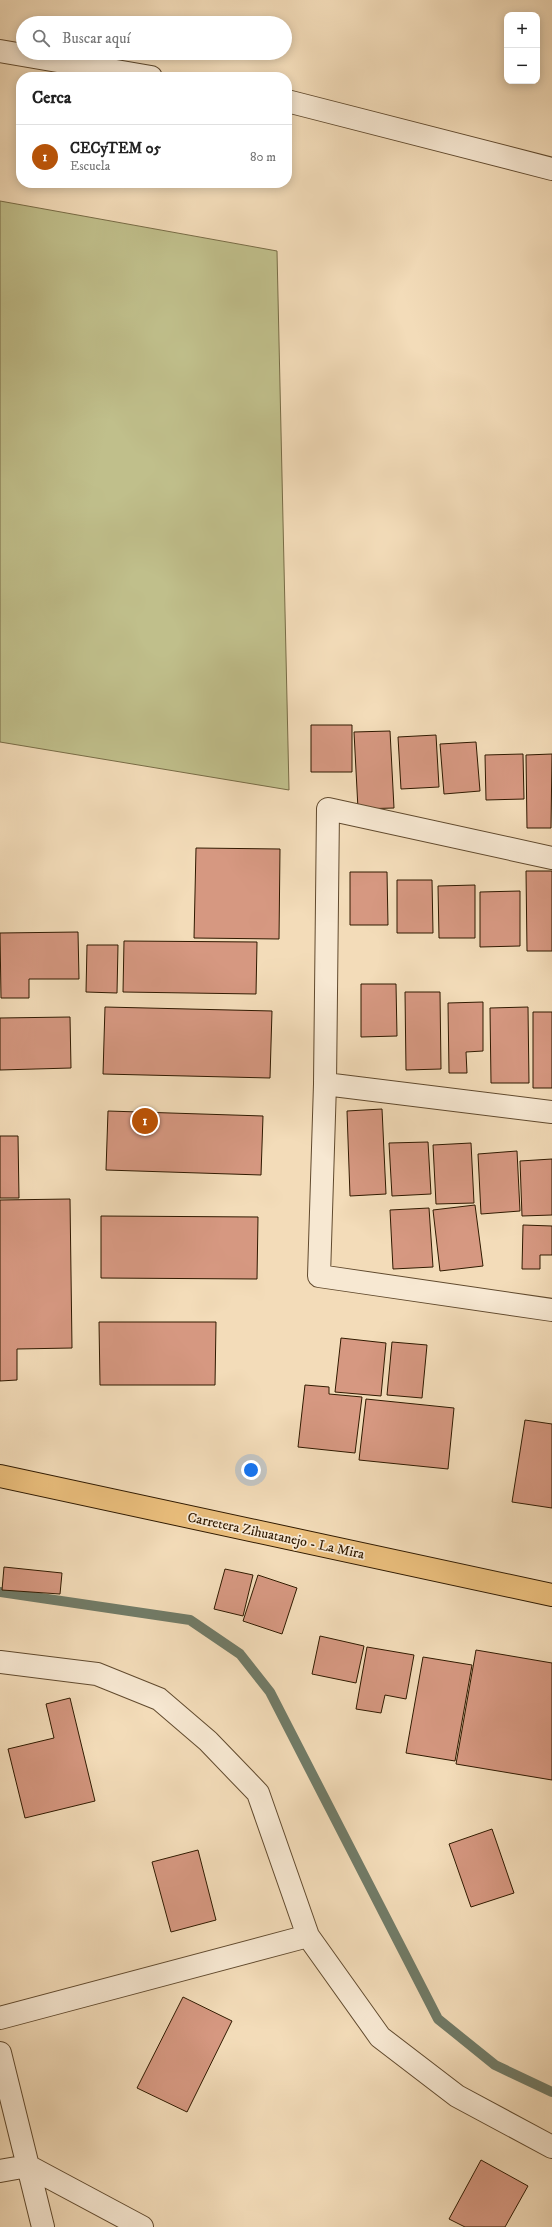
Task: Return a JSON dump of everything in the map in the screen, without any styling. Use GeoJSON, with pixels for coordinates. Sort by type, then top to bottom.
{"type":"FeatureCollection","features":[{"type":"Feature","properties":{"kind":"highway","name":"Carretera Zihuatanejo - La Mira"},"geometry":{"type":"LineString","coordinates":[[0,1476],[552,1595]]}},
{"type":"Feature","properties":{"kind":"street"},"geometry":{"type":"LineString","coordinates":[[0,51],[16,54]]}},
{"type":"Feature","properties":{"kind":"street"},"geometry":{"type":"LineString","coordinates":[[52,60],[122,72]]}},
{"type":"Feature","properties":{"kind":"street"},"geometry":{"type":"LineString","coordinates":[[292,103],[552,169]]}},
{"type":"Feature","properties":{"kind":"street"},"geometry":{"type":"LineString","coordinates":[[552,858],[328,809],[325,1084],[319,1276],[552,1310]]}},
{"type":"Feature","properties":{"kind":"street"},"geometry":{"type":"LineString","coordinates":[[325,1084],[552,1112]]}},
{"type":"Feature","properties":{"kind":"street"},"geometry":{"type":"LineString","coordinates":[[0,1662],[97,1674],[159,1699],[208,1741],[258,1793],[308,1936],[380,2037],[457,2096],[552,2147]]}},
{"type":"Feature","properties":{"kind":"street"},"geometry":{"type":"LineString","coordinates":[[0,2018],[308,1936]]}},
{"type":"Feature","properties":{"kind":"street"},"geometry":{"type":"LineString","coordinates":[[0,2053],[43,2227]]}},
{"type":"Feature","properties":{"kind":"street"},"geometry":{"type":"LineString","coordinates":[[0,2171],[28,2166],[142,2227]]}},
{"type":"Feature","properties":{"kind":"shaded area"},"geometry":{"type":"Polygon","coordinates":[[[0,201],[277,251],[289,790],[0,742],[0,201]]]}},
{"type":"Feature","properties":{"kind":"building"},"geometry":{"type":"Polygon","coordinates":[[[311,725],[352,725],[352,772],[311,772],[311,725]]]}},
{"type":"Feature","properties":{"kind":"building"},"geometry":{"type":"Polygon","coordinates":[[[390,731],[394,808],[358,809],[354,732],[390,731]]]}},
{"type":"Feature","properties":{"kind":"building"},"geometry":{"type":"Polygon","coordinates":[[[436,735],[439,787],[401,789],[398,737],[436,735]]]}},
{"type":"Feature","properties":{"kind":"building"},"geometry":{"type":"Polygon","coordinates":[[[476,742],[480,791],[444,794],[440,744],[476,742]]]}},
{"type":"Feature","properties":{"kind":"building"},"geometry":{"type":"Polygon","coordinates":[[[523,754],[524,799],[486,800],[485,755],[523,754]]]}},
{"type":"Feature","properties":{"kind":"building"},"geometry":{"type":"Polygon","coordinates":[[[552,754],[551,828],[527,828],[526,755],[552,754]]]}},
{"type":"Feature","properties":{"kind":"building"},"geometry":{"type":"Polygon","coordinates":[[[196,848],[280,849],[279,939],[194,938],[196,848]]]}},
{"type":"Feature","properties":{"kind":"building"},"geometry":{"type":"Polygon","coordinates":[[[526,871],[552,871],[552,951],[527,951],[526,871]]]}},
{"type":"Feature","properties":{"kind":"building"},"geometry":{"type":"Polygon","coordinates":[[[350,872],[387,872],[388,925],[350,925],[350,872]]]}},
{"type":"Feature","properties":{"kind":"building"},"geometry":{"type":"Polygon","coordinates":[[[397,880],[432,880],[433,933],[397,933],[397,880]]]}},
{"type":"Feature","properties":{"kind":"building"},"geometry":{"type":"Polygon","coordinates":[[[475,885],[475,938],[439,938],[438,886],[475,885]]]}},
{"type":"Feature","properties":{"kind":"building"},"geometry":{"type":"Polygon","coordinates":[[[520,891],[520,946],[480,947],[480,892],[520,891]]]}},
{"type":"Feature","properties":{"kind":"building"},"geometry":{"type":"Polygon","coordinates":[[[78,932],[79,979],[29,979],[29,998],[1,998],[0,933],[78,932]]]}},
{"type":"Feature","properties":{"kind":"building"},"geometry":{"type":"Polygon","coordinates":[[[124,941],[257,942],[256,994],[123,992],[124,941]]]}},
{"type":"Feature","properties":{"kind":"building"},"geometry":{"type":"Polygon","coordinates":[[[87,945],[118,945],[117,993],[86,992],[87,945]]]}},
{"type":"Feature","properties":{"kind":"building"},"geometry":{"type":"Polygon","coordinates":[[[361,984],[396,984],[397,1036],[361,1037],[361,984]]]}},
{"type":"Feature","properties":{"kind":"building"},"geometry":{"type":"Polygon","coordinates":[[[405,992],[440,992],[441,1069],[406,1070],[405,992]]]}},
{"type":"Feature","properties":{"kind":"building"},"geometry":{"type":"Polygon","coordinates":[[[483,1002],[483,1051],[466,1052],[467,1073],[449,1073],[448,1003],[483,1002]]]}},
{"type":"Feature","properties":{"kind":"building"},"geometry":{"type":"Polygon","coordinates":[[[105,1007],[272,1011],[270,1078],[103,1074],[105,1007]]]}},
{"type":"Feature","properties":{"kind":"building"},"geometry":{"type":"Polygon","coordinates":[[[528,1007],[529,1083],[491,1083],[490,1008],[528,1007]]]}},
{"type":"Feature","properties":{"kind":"building"},"geometry":{"type":"Polygon","coordinates":[[[533,1012],[552,1012],[552,1088],[533,1088],[533,1012]]]}},
{"type":"Feature","properties":{"kind":"building"},"geometry":{"type":"Polygon","coordinates":[[[70,1017],[71,1068],[0,1070],[0,1018],[70,1017]]]}},
{"type":"Feature","properties":{"kind":"building"},"geometry":{"type":"Polygon","coordinates":[[[382,1109],[386,1194],[350,1196],[347,1111],[382,1109]]]}},
{"type":"Feature","properties":{"kind":"building"},"geometry":{"type":"Polygon","coordinates":[[[108,1111],[263,1116],[261,1175],[106,1170],[108,1111]]]}},
{"type":"Feature","properties":{"kind":"building"},"geometry":{"type":"Polygon","coordinates":[[[0,1136],[18,1136],[19,1198],[0,1198],[0,1136]]]}},
{"type":"Feature","properties":{"kind":"building"},"geometry":{"type":"Polygon","coordinates":[[[428,1142],[431,1194],[392,1196],[389,1143],[428,1142]]]}},
{"type":"Feature","properties":{"kind":"building"},"geometry":{"type":"Polygon","coordinates":[[[471,1143],[474,1203],[436,1204],[433,1145],[471,1143]]]}},
{"type":"Feature","properties":{"kind":"building"},"geometry":{"type":"Polygon","coordinates":[[[517,1151],[520,1211],[481,1214],[478,1154],[517,1151]]]}},
{"type":"Feature","properties":{"kind":"building"},"geometry":{"type":"Polygon","coordinates":[[[552,1159],[552,1215],[522,1216],[520,1161],[552,1159]]]}},
{"type":"Feature","properties":{"kind":"building"},"geometry":{"type":"Polygon","coordinates":[[[70,1199],[72,1348],[17,1349],[17,1380],[0,1381],[0,1200],[70,1199]]]}},
{"type":"Feature","properties":{"kind":"building"},"geometry":{"type":"Polygon","coordinates":[[[475,1205],[483,1266],[440,1271],[433,1210],[475,1205]]]}},
{"type":"Feature","properties":{"kind":"building"},"geometry":{"type":"Polygon","coordinates":[[[429,1208],[433,1267],[393,1269],[390,1210],[429,1208]]]}},
{"type":"Feature","properties":{"kind":"building"},"geometry":{"type":"Polygon","coordinates":[[[101,1216],[258,1217],[257,1279],[101,1278],[101,1216]]]}},
{"type":"Feature","properties":{"kind":"building"},"geometry":{"type":"Polygon","coordinates":[[[523,1225],[552,1226],[552,1255],[540,1255],[540,1269],[522,1269],[523,1225]]]}},
{"type":"Feature","properties":{"kind":"building"},"geometry":{"type":"Polygon","coordinates":[[[99,1322],[216,1322],[215,1385],[100,1385],[99,1322]]]}},
{"type":"Feature","properties":{"kind":"building"},"geometry":{"type":"Polygon","coordinates":[[[341,1338],[386,1343],[381,1396],[335,1392],[341,1338]]]}},
{"type":"Feature","properties":{"kind":"building"},"geometry":{"type":"Polygon","coordinates":[[[392,1342],[427,1345],[422,1398],[387,1395],[392,1342]]]}},
{"type":"Feature","properties":{"kind":"building"},"geometry":{"type":"Polygon","coordinates":[[[305,1385],[329,1387],[329,1394],[362,1397],[355,1453],[298,1447],[305,1385]]]}},
{"type":"Feature","properties":{"kind":"building"},"geometry":{"type":"Polygon","coordinates":[[[366,1399],[454,1408],[448,1469],[359,1460],[366,1399]]]}},
{"type":"Feature","properties":{"kind":"building"},"geometry":{"type":"Polygon","coordinates":[[[525,1420],[552,1424],[552,1508],[512,1502],[525,1420]]]}},
{"type":"Feature","properties":{"kind":"building"},"geometry":{"type":"Polygon","coordinates":[[[4,1567],[62,1573],[60,1594],[2,1590],[4,1567]]]}},
{"type":"Feature","properties":{"kind":"building"},"geometry":{"type":"Polygon","coordinates":[[[225,1569],[253,1575],[243,1616],[214,1609],[225,1569]]]}},
{"type":"Feature","properties":{"kind":"building"},"geometry":{"type":"Polygon","coordinates":[[[258,1575],[297,1588],[282,1634],[243,1621],[258,1575]]]}},
{"type":"Feature","properties":{"kind":"building"},"geometry":{"type":"Polygon","coordinates":[[[320,1636],[364,1646],[356,1683],[312,1674],[320,1636]]]}},
{"type":"Feature","properties":{"kind":"building"},"geometry":{"type":"Polygon","coordinates":[[[367,1647],[414,1655],[406,1699],[385,1695],[381,1713],[356,1709],[367,1647]]]}},
{"type":"Feature","properties":{"kind":"building"},"geometry":{"type":"Polygon","coordinates":[[[476,1650],[552,1663],[552,1780],[456,1764],[476,1650]]]}},
{"type":"Feature","properties":{"kind":"building"},"geometry":{"type":"Polygon","coordinates":[[[423,1657],[472,1665],[455,1761],[406,1753],[423,1657]]]}},
{"type":"Feature","properties":{"kind":"building"},"geometry":{"type":"Polygon","coordinates":[[[70,1698],[95,1801],[25,1818],[8,1749],[54,1738],[46,1704],[70,1698]]]}},
{"type":"Feature","properties":{"kind":"building"},"geometry":{"type":"Polygon","coordinates":[[[492,1829],[514,1893],[471,1907],[449,1844],[492,1829]]]}},
{"type":"Feature","properties":{"kind":"building"},"geometry":{"type":"Polygon","coordinates":[[[198,1850],[216,1920],[171,1932],[152,1862],[198,1850]]]}},
{"type":"Feature","properties":{"kind":"building"},"geometry":{"type":"Polygon","coordinates":[[[183,1997],[232,2021],[187,2112],[137,2088],[183,1997]]]}},
{"type":"Feature","properties":{"kind":"building"},"geometry":{"type":"Polygon","coordinates":[[[481,2160],[528,2186],[505,2227],[465,2227],[449,2219],[481,2160]]]}},
{"type":"Feature","properties":{"kind":"waterway"},"geometry":{"type":"LineString","coordinates":[[0,1592],[190,1620],[240,1654],[270,1692],[438,2019],[495,2065],[552,2092]]}},
{"type":"Feature","properties":{"kind":"place","name":"CECyTEM 05"},"geometry":{"type":"Point","coordinates":[145,1121]}}]}
